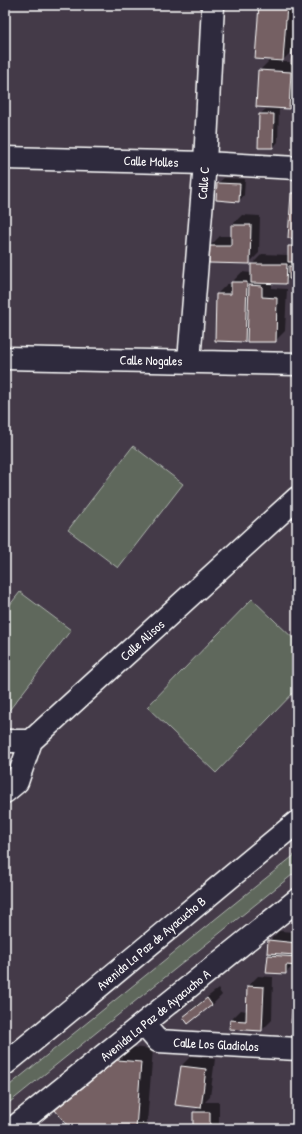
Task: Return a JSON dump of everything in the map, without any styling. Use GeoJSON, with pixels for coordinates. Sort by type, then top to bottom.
{"type":"FeatureCollection","features":[{"type":"Feature","properties":{"kind":"street","name":"Calle C"},"geometry":{"type":"LineString","coordinates":[[189,361],[204,163],[213,5]]}},
{"type":"Feature","properties":{"kind":"street","name":"Calle Molles"},"geometry":{"type":"LineString","coordinates":[[5,158],[204,163],[297,168]]}},
{"type":"Feature","properties":{"kind":"street","name":"Calle Nogales"},"geometry":{"type":"LineString","coordinates":[[5,358],[297,364]]}},
{"type":"Feature","properties":{"kind":"street","name":"Calle Alisos"},"geometry":{"type":"LineString","coordinates":[[5,792],[17,782],[31,741],[297,498]]}},
{"type":"Feature","properties":{"kind":"street"},"geometry":{"type":"LineString","coordinates":[[5,741],[31,741]]}},
{"type":"Feature","properties":{"kind":"street","name":"Avenida La Paz de Ayacucho B"},"geometry":{"type":"LineString","coordinates":[[5,1064],[297,822]]}},
{"type":"Feature","properties":{"kind":"street","name":"Avenida La Paz de Ayacucho A"},"geometry":{"type":"LineString","coordinates":[[12,1129],[297,900]]}},
{"type":"Feature","properties":{"kind":"street","name":"Calle Los Gladiolos"},"geometry":{"type":"LineString","coordinates":[[143,1024],[158,1041],[297,1049]]}},
{"type":"Feature","properties":{"kind":"green space"},"geometry":{"type":"Polygon","coordinates":[[[133,446],[183,484],[118,568],[68,530],[133,446]]]}},
{"type":"Feature","properties":{"kind":"green space"},"geometry":{"type":"Polygon","coordinates":[[[20,592],[71,630],[7,713],[5,712],[5,611],[20,592]]]}},
{"type":"Feature","properties":{"kind":"green space"},"geometry":{"type":"Polygon","coordinates":[[[252,599],[297,642],[297,689],[216,773],[147,707],[252,599]]]}},
{"type":"Feature","properties":{"kind":"green space"},"geometry":{"type":"Polygon","coordinates":[[[297,853],[297,871],[5,1106],[5,1089],[297,853]]]}},
{"type":"Feature","properties":{"kind":"building"},"geometry":{"type":"Polygon","coordinates":[[[259,5],[287,5],[283,61],[255,59],[259,5]]]}},
{"type":"Feature","properties":{"kind":"building"},"geometry":{"type":"Polygon","coordinates":[[[297,5],[297,65],[291,64],[297,5]]]}},
{"type":"Feature","properties":{"kind":"building"},"geometry":{"type":"Polygon","coordinates":[[[258,70],[291,72],[289,109],[256,107],[258,70]]]}},
{"type":"Feature","properties":{"kind":"building"},"geometry":{"type":"Polygon","coordinates":[[[297,75],[297,108],[295,107],[297,75]]]}},
{"type":"Feature","properties":{"kind":"building"},"geometry":{"type":"Polygon","coordinates":[[[259,114],[274,114],[273,148],[258,148],[259,114]]]}},
{"type":"Feature","properties":{"kind":"building"},"geometry":{"type":"Polygon","coordinates":[[[217,183],[240,184],[239,202],[216,200],[217,183]]]}},
{"type":"Feature","properties":{"kind":"building"},"geometry":{"type":"Polygon","coordinates":[[[291,193],[297,193],[297,239],[288,238],[291,193]]]}},
{"type":"Feature","properties":{"kind":"building"},"geometry":{"type":"Polygon","coordinates":[[[231,225],[251,225],[250,264],[209,263],[209,246],[231,246],[231,225]]]}},
{"type":"Feature","properties":{"kind":"building"},"geometry":{"type":"Polygon","coordinates":[[[288,246],[297,246],[297,262],[288,262],[288,246]]]}},
{"type":"Feature","properties":{"kind":"building"},"geometry":{"type":"Polygon","coordinates":[[[251,264],[287,264],[286,284],[251,283],[251,264]]]}},
{"type":"Feature","properties":{"kind":"building"},"geometry":{"type":"Polygon","coordinates":[[[289,266],[297,266],[297,279],[289,279],[289,266]]]}},
{"type":"Feature","properties":{"kind":"building"},"geometry":{"type":"Polygon","coordinates":[[[231,282],[247,282],[245,342],[215,341],[216,294],[231,294],[231,282]]]}},
{"type":"Feature","properties":{"kind":"building"},"geometry":{"type":"Polygon","coordinates":[[[249,285],[262,286],[262,297],[277,298],[276,342],[247,342],[249,285]]]}},
{"type":"Feature","properties":{"kind":"building"},"geometry":{"type":"Polygon","coordinates":[[[268,940],[297,943],[296,955],[267,953],[268,940]]]}},
{"type":"Feature","properties":{"kind":"building"},"geometry":{"type":"Polygon","coordinates":[[[268,955],[297,957],[297,966],[286,965],[286,974],[266,973],[268,955]]]}},
{"type":"Feature","properties":{"kind":"building"},"geometry":{"type":"Polygon","coordinates":[[[297,969],[297,1024],[291,1023],[297,969]]]}},
{"type":"Feature","properties":{"kind":"building"},"geometry":{"type":"Polygon","coordinates":[[[247,986],[264,987],[262,1031],[229,1029],[230,1020],[246,1021],[247,986]]]}},
{"type":"Feature","properties":{"kind":"building"},"geometry":{"type":"Polygon","coordinates":[[[207,998],[212,1005],[188,1024],[183,1017],[207,998]]]}},
{"type":"Feature","properties":{"kind":"building"},"geometry":{"type":"Polygon","coordinates":[[[117,1060],[141,1062],[136,1129],[70,1129],[55,1110],[117,1060]]]}},
{"type":"Feature","properties":{"kind":"building"},"geometry":{"type":"Polygon","coordinates":[[[181,1066],[206,1069],[201,1108],[175,1105],[181,1066]]]}},
{"type":"Feature","properties":{"kind":"building"},"geometry":{"type":"Polygon","coordinates":[[[193,1112],[210,1112],[210,1129],[193,1129],[193,1112]]]}}]}
